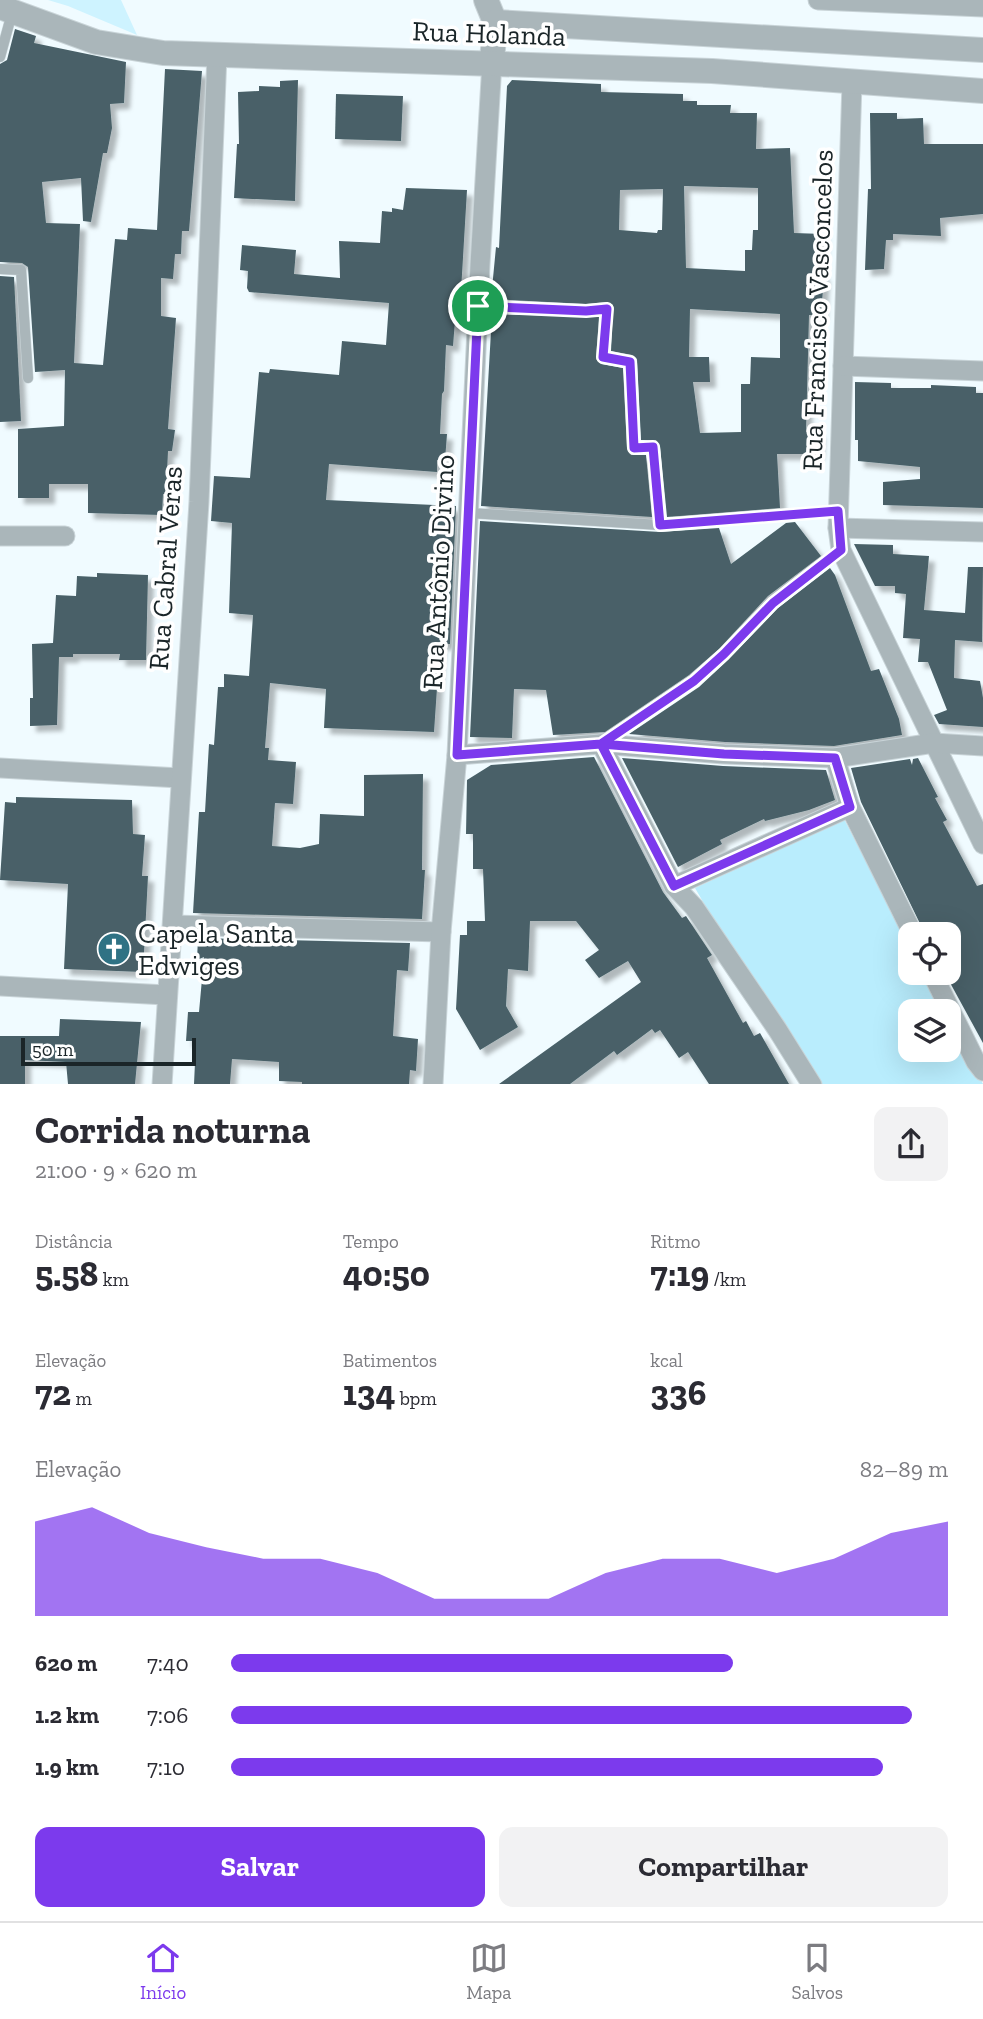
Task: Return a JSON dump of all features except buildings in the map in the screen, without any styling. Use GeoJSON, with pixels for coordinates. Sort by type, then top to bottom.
{"type":"FeatureCollection","features":[{"type":"Feature","properties":{"kind":"street"},"geometry":{"type":"LineString","coordinates":[[818,0],[930,2],[983,7]]}},
{"type":"Feature","properties":{"kind":"street","name":"Rua Holanda"},"geometry":{"type":"LineString","coordinates":[[6,9],[96,42],[163,53],[712,71],[983,91]]}},
{"type":"Feature","properties":{"kind":"street"},"geometry":{"type":"LineString","coordinates":[[490,11],[492,62]]}},
{"type":"Feature","properties":{"kind":"street","name":"Rua Holanda"},"geometry":{"type":"LineString","coordinates":[[490,11],[983,50]]}},
{"type":"Feature","properties":{"kind":"street","name":"Rua Cabral Veras"},"geometry":{"type":"LineString","coordinates":[[162,1084],[199,502],[217,54]]}},
{"type":"Feature","properties":{"kind":"street","name":"Rua Antônio Divino"},"geometry":{"type":"LineString","coordinates":[[433,1084],[457,755],[492,62]]}},
{"type":"Feature","properties":{"kind":"street","name":"Rua Francisco Vasconcelos"},"geometry":{"type":"LineString","coordinates":[[852,82],[838,519],[841,550],[983,844]]}},
{"type":"Feature","properties":{"kind":"street"},"geometry":{"type":"LineString","coordinates":[[843,366],[983,371]]}},
{"type":"Feature","properties":{"kind":"street"},"geometry":{"type":"LineString","coordinates":[[838,519],[983,532]]}},
{"type":"Feature","properties":{"kind":"street"},"geometry":{"type":"LineString","coordinates":[[0,536],[65,536]]}},
{"type":"Feature","properties":{"kind":"street"},"geometry":{"type":"LineString","coordinates":[[457,755],[601,744],[724,754],[835,758],[934,743],[983,746]]}},
{"type":"Feature","properties":{"kind":"street"},"geometry":{"type":"LineString","coordinates":[[601,744],[674,886],[694,906],[812,1084]]}},
{"type":"Feature","properties":{"kind":"street"},"geometry":{"type":"LineString","coordinates":[[835,758],[850,807],[907,922]]}},
{"type":"Feature","properties":{"kind":"street"},"geometry":{"type":"LineString","coordinates":[[0,768],[180,778]]}},
{"type":"Feature","properties":{"kind":"street"},"geometry":{"type":"LineString","coordinates":[[674,886],[850,807]]}},
{"type":"Feature","properties":{"kind":"street"},"geometry":{"type":"LineString","coordinates":[[173,925],[442,932]]}},
{"type":"Feature","properties":{"kind":"street"},"geometry":{"type":"LineString","coordinates":[[938,985],[983,1071]]}},
{"type":"Feature","properties":{"kind":"street"},"geometry":{"type":"LineString","coordinates":[[0,986],[166,995]]}},
{"type":"Feature","properties":{"kind":"lane"},"geometry":{"type":"LineString","coordinates":[[0,57],[6,9]]}},
{"type":"Feature","properties":{"kind":"lane"},"geometry":{"type":"LineString","coordinates":[[0,269],[21,270],[27,378]]}},
{"type":"Feature","properties":{"kind":"lane"},"geometry":{"type":"LineString","coordinates":[[478,306],[586,311],[607,309],[603,357],[630,362],[634,448],[653,447],[660,525]]}},
{"type":"Feature","properties":{"kind":"lane"},"geometry":{"type":"LineString","coordinates":[[469,513],[660,525],[838,519]]}},
{"type":"Feature","properties":{"kind":"lane"},"geometry":{"type":"LineString","coordinates":[[601,744],[694,681],[773,603],[841,550]]}},
{"type":"Feature","properties":{"kind":"shaded area"},"geometry":{"type":"Polygon","coordinates":[[[48,0],[121,0],[137,35],[68,6],[48,0]]]}},
{"type":"Feature","properties":{"kind":"shaded area"},"geometry":{"type":"Polygon","coordinates":[[[844,819],[898,923],[898,985],[930,985],[938,999],[898,999],[898,1062],[961,1062],[961,1042],[983,1084],[809,1084],[695,888],[844,819]]]}},
{"type":"Feature","properties":{"kind":"place","name":"Capela Santa Edwiges"},"geometry":{"type":"Point","coordinates":[114,949]}},
{"type":"Feature","properties":{"kind":"route"},"geometry":{"type":"LineString","coordinates":[[478,306],[457,755],[601,744],[674,886],[850,807],[835,758],[724,754],[601,744],[694,681],[773,603],[841,550],[838,511],[660,525],[653,447],[634,448],[630,362],[603,357],[607,309],[586,311],[478,306]]}}]}
